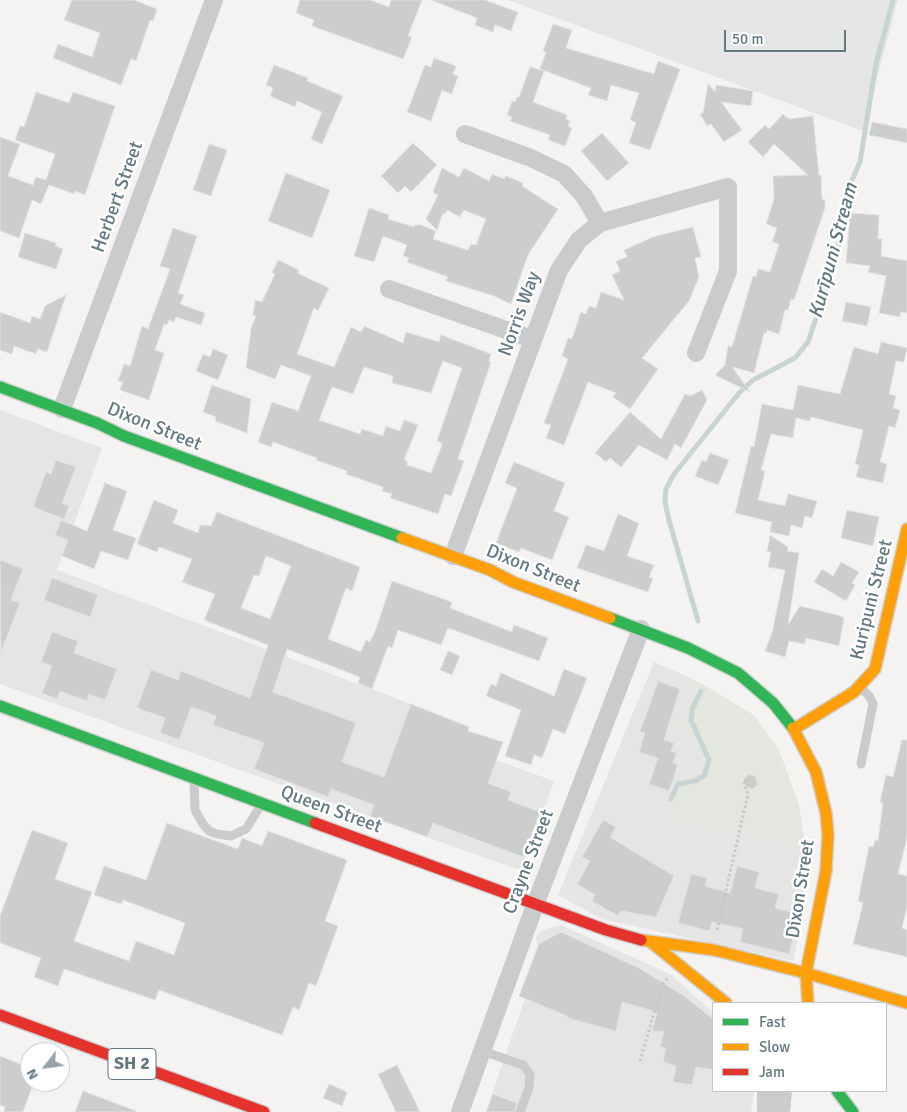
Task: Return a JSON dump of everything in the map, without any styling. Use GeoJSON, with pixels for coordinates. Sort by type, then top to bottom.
{"type":"FeatureCollection","features":[{"type":"Feature","properties":{"kind":"main road","name":"Dixon Street"},"geometry":{"type":"LineString","coordinates":[[0,386],[62,409],[124,436],[423,548],[453,556],[513,582],[641,629],[688,648],[738,673],[773,703],[794,729],[816,772],[826,812],[828,835],[826,871],[806,973],[808,1002]]}},
{"type":"Feature","properties":{"kind":"main road","name":"Kuripuni Street"},"geometry":{"type":"LineString","coordinates":[[794,729],[860,686],[874,669],[907,529]]}},
{"type":"Feature","properties":{"kind":"main road","name":"Queen Street"},"geometry":{"type":"LineString","coordinates":[[0,706],[572,919],[652,943],[676,943],[714,950],[806,973],[906,1003]]}},
{"type":"Feature","properties":{"kind":"main road","name":"Queen Street"},"geometry":{"type":"LineString","coordinates":[[652,943],[683,966],[725,1002]]}},
{"type":"Feature","properties":{"kind":"main road"},"geometry":{"type":"LineString","coordinates":[[887,1009],[906,1003]]}},
{"type":"Feature","properties":{"kind":"main road","name":"SH 2"},"geometry":{"type":"LineString","coordinates":[[0,1016],[264,1112]]}},
{"type":"Feature","properties":{"kind":"main road"},"geometry":{"type":"LineString","coordinates":[[838,1092],[854,1112]]}},
{"type":"Feature","properties":{"kind":"street","name":"Herbert Street"},"geometry":{"type":"LineString","coordinates":[[62,409],[214,0]]}},
{"type":"Feature","properties":{"kind":"street"},"geometry":{"type":"LineString","coordinates":[[465,134],[532,158],[564,174],[584,196],[600,223]]}},
{"type":"Feature","properties":{"kind":"street","name":"Norris Way"},"geometry":{"type":"LineString","coordinates":[[453,556],[559,270],[579,240],[600,223],[728,187],[728,271],[696,353]]}},
{"type":"Feature","properties":{"kind":"street"},"geometry":{"type":"LineString","coordinates":[[390,289],[532,339]]}},
{"type":"Feature","properties":{"kind":"street","name":"Crayne Street"},"geometry":{"type":"LineString","coordinates":[[460,1112],[535,905],[641,629]]}},
{"type":"Feature","properties":{"kind":"street"},"geometry":{"type":"LineString","coordinates":[[766,1092],[766,1112]]}},
{"type":"Feature","properties":{"kind":"street"},"geometry":{"type":"LineString","coordinates":[[781,1112],[783,1092]]}},
{"type":"Feature","properties":{"kind":"lane"},"geometry":{"type":"LineString","coordinates":[[860,686],[870,697],[872,704],[861,764]]}},
{"type":"Feature","properties":{"kind":"lane"},"geometry":{"type":"LineString","coordinates":[[194,778],[195,810],[210,832],[231,836],[246,829],[262,803]]}},
{"type":"Feature","properties":{"kind":"lane"},"geometry":{"type":"LineString","coordinates":[[482,1051],[523,1065],[530,1074],[529,1088],[520,1112]]}},
{"type":"Feature","properties":{"kind":"path"},"geometry":{"type":"LineString","coordinates":[[714,950],[717,926],[748,794],[743,781]]}},
{"type":"Feature","properties":{"kind":"path"},"geometry":{"type":"LineString","coordinates":[[735,854],[740,855]]}},
{"type":"Feature","properties":{"kind":"path"},"geometry":{"type":"LineString","coordinates":[[640,1061],[663,983],[673,974]]}},
{"type":"Feature","properties":{"kind":"shaded area"},"geometry":{"type":"Polygon","coordinates":[[[508,0],[898,0],[863,131],[508,0]]]}},
{"type":"Feature","properties":{"kind":"shaded area"},"geometry":{"type":"Polygon","coordinates":[[[0,410],[102,448],[57,570],[469,726],[462,748],[554,781],[522,871],[0,684],[0,410]]]}},
{"type":"Feature","properties":{"kind":"shaded area"},"geometry":{"type":"Polygon","coordinates":[[[654,662],[697,681],[681,726],[704,760],[700,772],[681,777],[664,802],[675,806],[672,819],[806,847],[806,888],[794,961],[601,919],[558,895],[654,662]]]}},
{"type":"Feature","properties":{"kind":"shaded area"},"geometry":{"type":"Polygon","coordinates":[[[697,681],[754,715],[779,750],[799,805],[806,847],[672,819],[675,806],[664,802],[681,776],[700,772],[704,760],[681,726],[697,681]]]}},
{"type":"Feature","properties":{"kind":"shaded area"},"geometry":{"type":"Polygon","coordinates":[[[561,925],[670,974],[712,1011],[712,1092],[754,1092],[751,1112],[486,1112],[539,957],[536,937],[542,930],[561,925]]]}},
{"type":"Feature","properties":{"kind":"building"},"geometry":{"type":"Polygon","coordinates":[[[72,0],[134,0],[157,9],[153,21],[150,20],[136,61],[131,59],[121,85],[53,58],[58,44],[92,57],[100,33],[64,20],[72,0]]]}},
{"type":"Feature","properties":{"kind":"building"},"geometry":{"type":"Polygon","coordinates":[[[300,0],[370,0],[389,7],[391,0],[422,0],[408,36],[412,37],[403,59],[312,26],[314,20],[296,13],[300,0]]]}},
{"type":"Feature","properties":{"kind":"building"},"geometry":{"type":"Polygon","coordinates":[[[431,0],[485,0],[518,12],[511,31],[495,25],[493,32],[475,25],[477,18],[431,0]]]}},
{"type":"Feature","properties":{"kind":"building"},"geometry":{"type":"Polygon","coordinates":[[[553,24],[572,30],[566,48],[654,74],[658,61],[680,69],[650,150],[629,143],[636,122],[630,120],[639,93],[611,85],[607,101],[588,95],[591,88],[540,69],[546,52],[543,51],[553,24]]]}},
{"type":"Feature","properties":{"kind":"building"},"geometry":{"type":"Polygon","coordinates":[[[434,58],[456,66],[453,74],[458,76],[452,94],[442,90],[431,121],[407,112],[425,65],[431,67],[434,58]]]}},
{"type":"Feature","properties":{"kind":"building"},"geometry":{"type":"Polygon","coordinates":[[[274,65],[308,78],[307,81],[343,96],[322,144],[311,139],[322,112],[297,101],[295,107],[270,96],[273,88],[266,85],[274,65]]]}},
{"type":"Feature","properties":{"kind":"building"},"geometry":{"type":"Polygon","coordinates":[[[530,67],[544,71],[533,102],[567,115],[566,119],[570,121],[568,126],[572,128],[565,146],[548,140],[550,135],[510,121],[512,117],[507,115],[512,101],[515,102],[517,97],[519,97],[530,67]]]}},
{"type":"Feature","properties":{"kind":"building"},"geometry":{"type":"Polygon","coordinates":[[[708,83],[715,92],[716,85],[753,91],[751,106],[721,102],[742,130],[724,142],[711,124],[707,126],[700,114],[703,113],[708,83]]]}},
{"type":"Feature","properties":{"kind":"building"},"geometry":{"type":"Polygon","coordinates":[[[36,92],[69,103],[73,92],[115,106],[85,195],[75,191],[74,194],[49,185],[41,204],[32,200],[19,238],[0,231],[0,137],[20,144],[8,176],[33,185],[36,177],[46,180],[55,154],[15,140],[20,126],[24,127],[36,92]]]}},
{"type":"Feature","properties":{"kind":"building"},"geometry":{"type":"Polygon","coordinates":[[[783,114],[789,119],[813,116],[819,175],[821,175],[822,200],[825,199],[825,208],[794,300],[791,299],[788,310],[785,310],[779,334],[767,330],[766,334],[764,333],[754,373],[732,367],[750,392],[715,375],[725,365],[728,346],[732,347],[753,276],[756,277],[758,269],[770,272],[779,244],[772,242],[777,228],[766,224],[774,199],[773,176],[808,175],[774,144],[763,157],[748,142],[765,125],[769,129],[783,114]]]}},
{"type":"Feature","properties":{"kind":"building"},"geometry":{"type":"Polygon","coordinates":[[[872,122],[907,129],[907,143],[869,135],[872,122]]]}},
{"type":"Feature","properties":{"kind":"building"},"geometry":{"type":"Polygon","coordinates":[[[602,133],[629,163],[607,181],[581,151],[602,133]]]}},
{"type":"Feature","properties":{"kind":"building"},"geometry":{"type":"Polygon","coordinates":[[[413,143],[437,165],[411,192],[405,186],[398,193],[381,176],[413,143]]]}},
{"type":"Feature","properties":{"kind":"building"},"geometry":{"type":"Polygon","coordinates":[[[209,144],[227,150],[211,196],[193,190],[209,144]]]}},
{"type":"Feature","properties":{"kind":"building"},"geometry":{"type":"Polygon","coordinates":[[[442,168],[459,177],[464,168],[489,181],[492,174],[504,179],[506,176],[523,183],[522,186],[558,209],[528,255],[511,304],[494,296],[446,281],[448,277],[407,262],[409,258],[403,256],[407,245],[383,236],[374,262],[354,256],[369,208],[389,215],[388,219],[414,227],[415,225],[421,225],[436,231],[433,239],[468,250],[471,244],[476,245],[486,219],[464,210],[460,217],[447,210],[445,214],[443,213],[437,230],[426,219],[438,195],[433,192],[442,168]]]}},
{"type":"Feature","properties":{"kind":"building"},"geometry":{"type":"Polygon","coordinates":[[[286,173],[330,190],[312,238],[268,221],[286,173]]]}},
{"type":"Feature","properties":{"kind":"building"},"geometry":{"type":"Polygon","coordinates":[[[850,213],[879,215],[878,239],[882,239],[881,256],[907,261],[907,313],[901,312],[900,317],[879,313],[886,276],[868,272],[870,266],[846,263],[850,213]]]}},
{"type":"Feature","properties":{"kind":"building"},"geometry":{"type":"Polygon","coordinates":[[[693,227],[701,257],[695,258],[699,277],[689,301],[642,358],[658,369],[630,409],[613,397],[616,393],[588,382],[564,445],[546,438],[551,425],[544,423],[568,359],[562,356],[568,338],[572,339],[581,312],[586,314],[589,306],[596,308],[601,292],[624,300],[612,275],[620,271],[616,261],[627,257],[624,250],[653,237],[693,227]]]}},
{"type":"Feature","properties":{"kind":"building"},"geometry":{"type":"Polygon","coordinates":[[[173,228],[197,236],[178,293],[184,295],[180,304],[205,313],[201,325],[176,317],[174,322],[169,320],[167,325],[164,324],[155,350],[164,353],[149,400],[120,390],[123,382],[118,381],[124,364],[130,366],[142,326],[148,329],[170,269],[160,266],[173,228]]]}},
{"type":"Feature","properties":{"kind":"building"},"geometry":{"type":"Polygon","coordinates":[[[25,233],[56,243],[55,246],[63,249],[56,269],[18,257],[25,233]]]}},
{"type":"Feature","properties":{"kind":"building"},"geometry":{"type":"Polygon","coordinates":[[[278,260],[299,270],[297,273],[329,288],[318,311],[314,308],[297,354],[334,367],[351,327],[361,332],[364,326],[403,343],[406,332],[439,342],[441,335],[491,354],[489,361],[491,362],[458,459],[464,461],[451,496],[445,494],[438,514],[390,498],[392,494],[382,491],[383,487],[346,474],[347,471],[316,460],[317,458],[273,442],[271,447],[258,442],[272,402],[298,411],[311,376],[281,365],[275,379],[246,368],[251,328],[256,316],[253,315],[255,300],[262,302],[275,274],[272,273],[278,260]],[[443,361],[431,393],[392,383],[393,376],[364,367],[353,394],[332,387],[319,420],[360,434],[362,429],[383,436],[386,426],[400,431],[404,420],[418,425],[404,460],[408,462],[407,465],[431,473],[442,443],[437,441],[462,368],[443,361]]]}},
{"type":"Feature","properties":{"kind":"building"},"geometry":{"type":"Polygon","coordinates":[[[66,295],[47,352],[38,349],[36,354],[14,346],[12,354],[0,350],[0,312],[30,323],[32,316],[40,319],[45,306],[66,295]]]}},
{"type":"Feature","properties":{"kind":"building"},"geometry":{"type":"Polygon","coordinates":[[[846,302],[871,307],[867,326],[842,321],[846,302]]]}},
{"type":"Feature","properties":{"kind":"building"},"geometry":{"type":"Polygon","coordinates":[[[881,342],[907,348],[904,362],[896,361],[889,394],[896,396],[893,408],[900,410],[895,428],[889,426],[880,462],[887,464],[883,483],[856,477],[859,465],[855,464],[863,430],[811,417],[810,421],[796,418],[793,438],[771,434],[761,470],[765,471],[758,500],[785,506],[788,494],[817,501],[812,518],[805,516],[802,528],[791,525],[789,536],[770,532],[772,522],[735,513],[751,446],[754,447],[762,404],[793,410],[798,385],[840,394],[854,347],[878,354],[881,342]]]}},
{"type":"Feature","properties":{"kind":"building"},"geometry":{"type":"Polygon","coordinates":[[[213,349],[228,355],[218,380],[196,371],[203,354],[210,357],[213,349]]]}},
{"type":"Feature","properties":{"kind":"building"},"geometry":{"type":"Polygon","coordinates":[[[212,385],[251,399],[247,433],[215,421],[216,417],[203,412],[212,385]]]}},
{"type":"Feature","properties":{"kind":"building"},"geometry":{"type":"Polygon","coordinates":[[[702,390],[707,400],[681,448],[675,444],[667,460],[639,445],[621,467],[610,458],[606,462],[595,453],[630,412],[661,439],[685,394],[690,396],[702,390]]]}},
{"type":"Feature","properties":{"kind":"building"},"geometry":{"type":"Polygon","coordinates":[[[710,453],[729,460],[718,485],[695,476],[702,460],[706,462],[710,453]]]}},
{"type":"Feature","properties":{"kind":"building"},"geometry":{"type":"Polygon","coordinates":[[[56,460],[76,467],[62,503],[69,506],[64,519],[33,507],[46,472],[51,474],[56,460]]]}},
{"type":"Feature","properties":{"kind":"building"},"geometry":{"type":"Polygon","coordinates":[[[514,462],[565,483],[554,511],[569,517],[552,560],[521,548],[519,552],[496,543],[517,488],[505,483],[514,462]]]}},
{"type":"Feature","properties":{"kind":"building"},"geometry":{"type":"Polygon","coordinates":[[[105,483],[127,491],[113,530],[136,538],[128,560],[101,551],[94,569],[62,556],[68,540],[55,535],[61,520],[87,531],[105,483]]]}},
{"type":"Feature","properties":{"kind":"building"},"geometry":{"type":"Polygon","coordinates":[[[154,500],[178,510],[173,523],[198,533],[200,525],[211,526],[217,512],[360,567],[352,591],[346,588],[328,639],[361,652],[366,640],[370,642],[376,629],[392,581],[452,602],[450,608],[512,632],[514,625],[548,638],[539,661],[448,628],[441,645],[398,630],[392,648],[388,646],[372,689],[358,683],[360,677],[287,649],[273,692],[356,723],[342,762],[384,777],[411,704],[469,727],[468,731],[503,742],[488,783],[511,792],[508,800],[540,812],[523,857],[433,823],[427,837],[370,816],[374,805],[331,789],[328,797],[254,769],[264,743],[213,725],[216,716],[191,707],[179,740],[160,733],[165,718],[137,708],[151,670],[178,680],[181,671],[250,698],[268,645],[204,620],[215,594],[182,582],[192,559],[159,547],[157,552],[137,544],[154,500]],[[266,556],[259,576],[254,575],[241,608],[270,619],[291,566],[266,556]]]}},
{"type":"Feature","properties":{"kind":"building"},"geometry":{"type":"Polygon","coordinates":[[[847,510],[879,517],[873,546],[841,538],[847,510]]]}},
{"type":"Feature","properties":{"kind":"building"},"geometry":{"type":"Polygon","coordinates":[[[618,514],[639,523],[627,556],[654,565],[649,577],[653,578],[648,592],[577,568],[586,545],[604,551],[618,514]]]}},
{"type":"Feature","properties":{"kind":"building"},"geometry":{"type":"Polygon","coordinates":[[[770,535],[788,547],[787,551],[799,553],[788,625],[800,606],[838,615],[844,618],[839,646],[806,638],[805,644],[789,641],[785,657],[765,651],[772,633],[785,570],[768,567],[771,552],[767,552],[770,535]]]}},
{"type":"Feature","properties":{"kind":"building"},"geometry":{"type":"Polygon","coordinates":[[[0,560],[23,569],[11,600],[20,603],[1,652],[0,560]]]}},
{"type":"Feature","properties":{"kind":"building"},"geometry":{"type":"Polygon","coordinates":[[[841,562],[859,572],[852,583],[855,585],[846,601],[814,582],[822,569],[833,576],[841,562]]]}},
{"type":"Feature","properties":{"kind":"building"},"geometry":{"type":"Polygon","coordinates":[[[52,578],[98,595],[90,617],[44,600],[52,578]]]}},
{"type":"Feature","properties":{"kind":"building"},"geometry":{"type":"Polygon","coordinates":[[[52,632],[78,641],[74,653],[117,669],[105,700],[89,694],[87,701],[60,691],[57,699],[42,693],[52,666],[41,662],[52,632]]]}},
{"type":"Feature","properties":{"kind":"building"},"geometry":{"type":"Polygon","coordinates":[[[448,651],[460,656],[452,675],[440,670],[448,651]]]}},
{"type":"Feature","properties":{"kind":"building"},"geometry":{"type":"Polygon","coordinates":[[[564,669],[587,678],[565,734],[553,729],[542,758],[534,755],[531,765],[505,756],[521,710],[486,696],[491,684],[496,686],[501,673],[554,696],[564,669]]]}},
{"type":"Feature","properties":{"kind":"building"},"geometry":{"type":"Polygon","coordinates":[[[658,681],[680,689],[664,740],[674,743],[671,751],[677,753],[673,763],[678,765],[669,791],[649,784],[658,758],[639,752],[645,733],[640,732],[658,681]]]}},
{"type":"Feature","properties":{"kind":"building"},"geometry":{"type":"Polygon","coordinates":[[[902,740],[907,740],[907,838],[898,874],[907,876],[907,907],[902,928],[907,930],[907,957],[853,944],[863,903],[858,901],[869,846],[873,847],[875,840],[878,841],[883,803],[880,802],[886,775],[893,777],[902,740]]]}},
{"type":"Feature","properties":{"kind":"building"},"geometry":{"type":"Polygon","coordinates":[[[748,774],[755,776],[758,784],[753,789],[746,787],[743,780],[748,774]]]}},
{"type":"Feature","properties":{"kind":"building"},"geometry":{"type":"Polygon","coordinates":[[[603,820],[616,827],[610,837],[674,876],[656,917],[621,911],[618,916],[592,901],[595,895],[577,884],[590,861],[582,857],[603,820]]]}},
{"type":"Feature","properties":{"kind":"building"},"geometry":{"type":"Polygon","coordinates":[[[167,823],[238,849],[242,838],[262,846],[268,831],[347,860],[325,921],[338,926],[316,986],[309,983],[299,1010],[293,1007],[282,1035],[159,990],[155,1000],[64,969],[58,986],[34,977],[41,958],[0,943],[0,916],[32,830],[68,843],[55,879],[92,892],[74,941],[129,961],[136,941],[174,955],[185,923],[123,900],[121,904],[94,895],[104,866],[146,880],[167,823]]]}},
{"type":"Feature","properties":{"kind":"building"},"geometry":{"type":"Polygon","coordinates":[[[737,866],[759,872],[755,888],[779,894],[775,908],[799,914],[789,954],[740,942],[743,929],[712,922],[710,931],[678,923],[691,874],[707,878],[705,886],[730,893],[737,866]]]}},
{"type":"Feature","properties":{"kind":"building"},"geometry":{"type":"Polygon","coordinates":[[[561,932],[639,968],[684,996],[712,1018],[712,1070],[696,1067],[692,1085],[673,1082],[676,1066],[663,1062],[666,1048],[660,1047],[664,1032],[652,1031],[657,1012],[622,1002],[616,1031],[567,1018],[567,1016],[519,996],[539,944],[561,932]]]}},
{"type":"Feature","properties":{"kind":"building"},"geometry":{"type":"Polygon","coordinates":[[[0,1056],[20,1064],[20,1092],[30,1092],[23,1112],[4,1112],[5,1107],[0,1105],[0,1056]]]}},
{"type":"Feature","properties":{"kind":"building"},"geometry":{"type":"Polygon","coordinates":[[[397,1065],[420,1112],[396,1112],[378,1074],[397,1065]]]}},
{"type":"Feature","properties":{"kind":"building"},"geometry":{"type":"Polygon","coordinates":[[[329,1084],[347,1092],[342,1106],[323,1098],[329,1084]]]}},
{"type":"Feature","properties":{"kind":"building"},"geometry":{"type":"Polygon","coordinates":[[[83,1091],[136,1111],[136,1112],[75,1112],[83,1091]]]}},
{"type":"Feature","properties":{"kind":"building"},"geometry":{"type":"Polygon","coordinates":[[[493,1094],[517,1103],[514,1112],[486,1112],[493,1094]]]}},
{"type":"Feature","properties":{"kind":"waterway","name":"Kurīpuni Stream"},"geometry":{"type":"LineString","coordinates":[[698,621],[669,520],[665,502],[666,489],[674,474],[739,393],[753,380],[795,358],[808,342],[838,253],[839,221],[848,189],[860,162],[876,64],[893,0]]}},
{"type":"Feature","properties":{"kind":"waterway","name":"Kurīpuni Stream"},"geometry":{"type":"LineString","coordinates":[[671,799],[678,784],[695,781],[704,776],[709,760],[691,720],[692,710],[701,691]]}},
{"type":"Feature","properties":{"kind":"traffic: fast"},"geometry":{"type":"LineString","coordinates":[[0,387],[97,423],[124,436],[402,538]]}},
{"type":"Feature","properties":{"kind":"traffic: fast"},"geometry":{"type":"LineString","coordinates":[[610,618],[688,648],[738,673],[773,703],[793,728]]}},
{"type":"Feature","properties":{"kind":"traffic: fast"},"geometry":{"type":"LineString","coordinates":[[0,706],[315,823]]}},
{"type":"Feature","properties":{"kind":"traffic: fast"},"geometry":{"type":"LineString","coordinates":[[838,1092],[853,1112]]}},
{"type":"Feature","properties":{"kind":"traffic: slow"},"geometry":{"type":"LineString","coordinates":[[794,729],[854,692],[875,669],[907,529]]}},
{"type":"Feature","properties":{"kind":"traffic: slow"},"geometry":{"type":"LineString","coordinates":[[402,538],[490,570],[513,582],[610,618]]}},
{"type":"Feature","properties":{"kind":"traffic: slow"},"geometry":{"type":"LineString","coordinates":[[793,728],[816,772],[826,813],[828,835],[826,871],[806,973],[808,1002]]}},
{"type":"Feature","properties":{"kind":"traffic: slow"},"geometry":{"type":"LineString","coordinates":[[641,940],[714,950],[806,973],[907,1003]]}},
{"type":"Feature","properties":{"kind":"traffic: slow"},"geometry":{"type":"LineString","coordinates":[[652,943],[725,1002]]}},
{"type":"Feature","properties":{"kind":"traffic: jam"},"geometry":{"type":"LineString","coordinates":[[315,823],[606,930],[641,940]]}},
{"type":"Feature","properties":{"kind":"traffic: jam"},"geometry":{"type":"LineString","coordinates":[[0,1015],[264,1112]]}}]}
